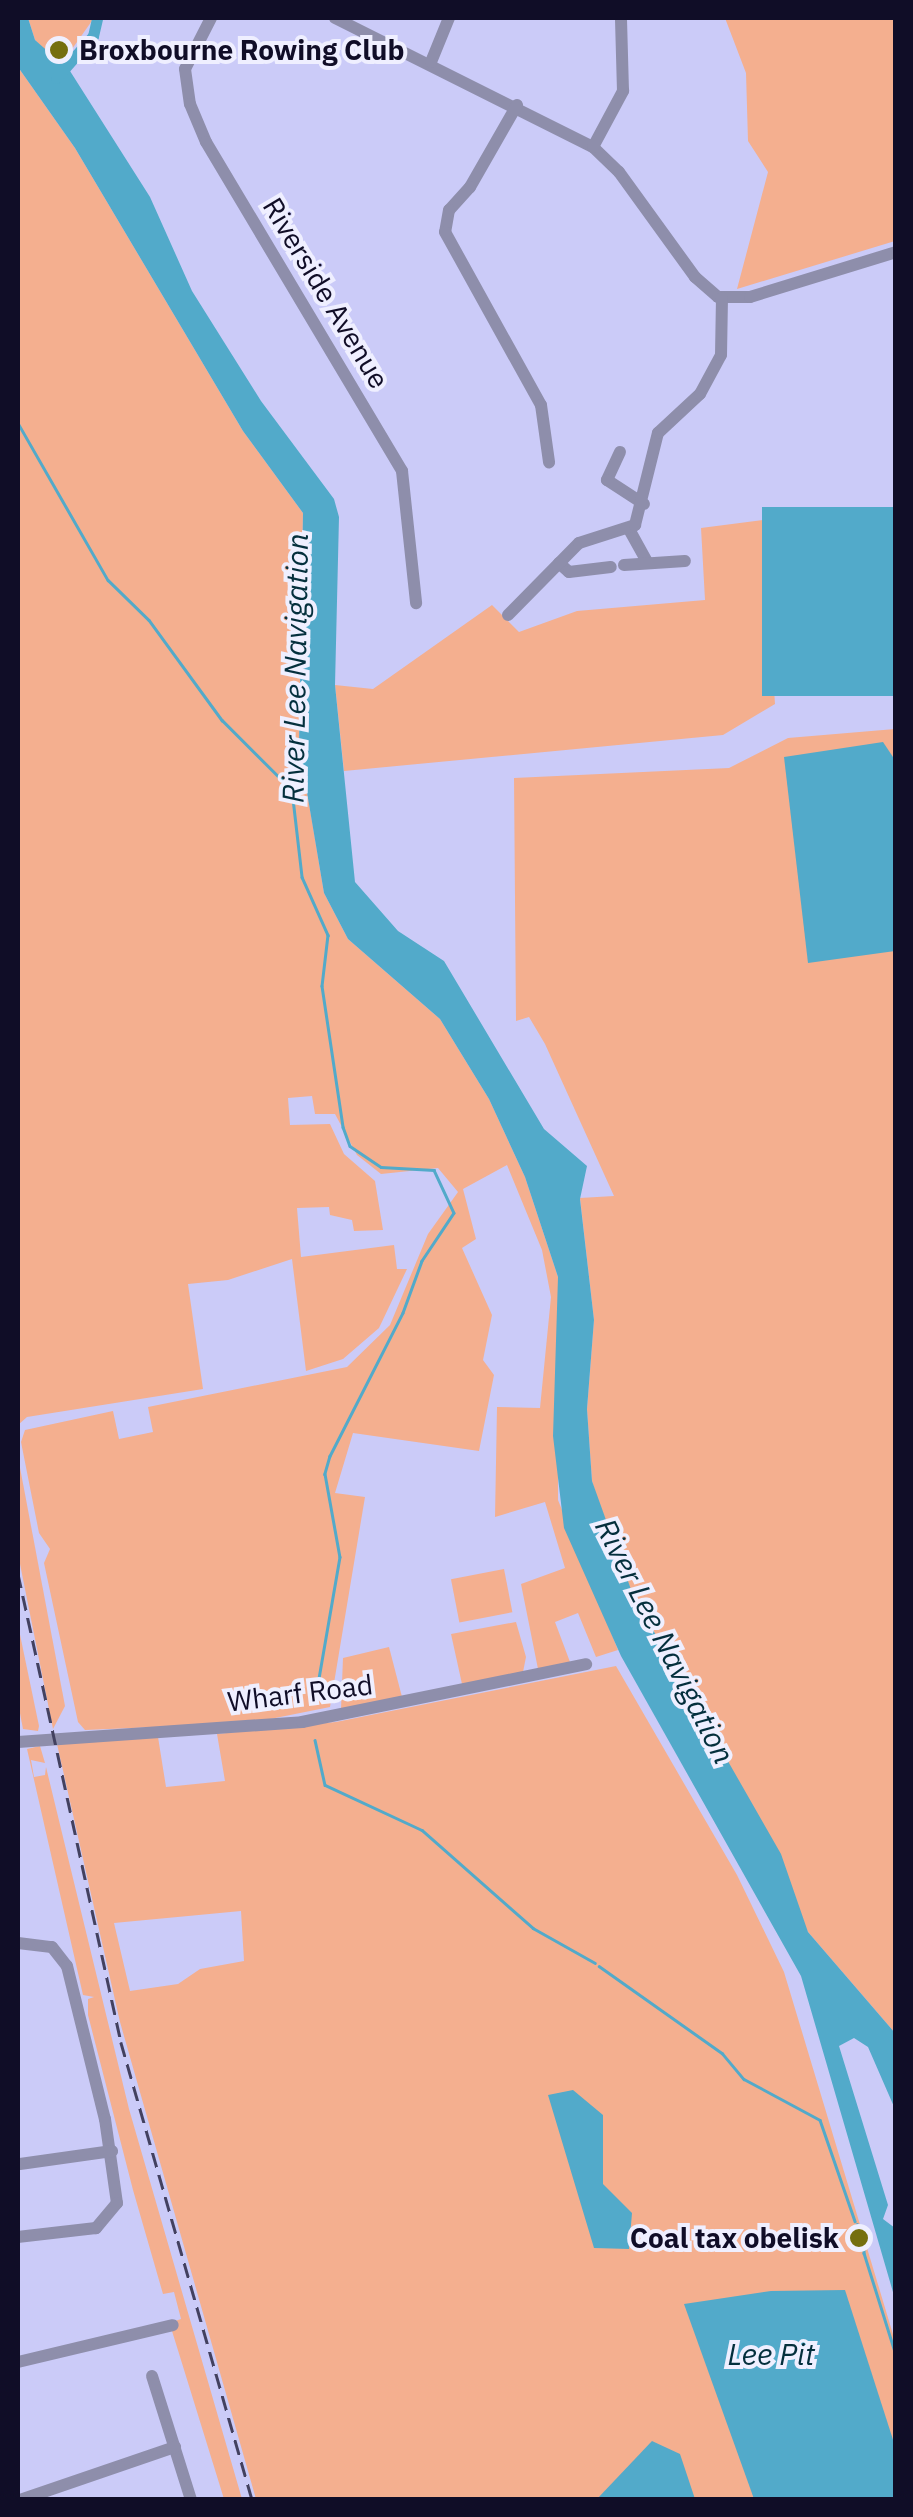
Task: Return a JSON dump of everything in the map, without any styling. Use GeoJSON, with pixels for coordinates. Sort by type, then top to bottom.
{"type":"FeatureCollection","features":[{"type":"Feature","properties":{"kind":"street","name":"Riverside Avenue"},"geometry":{"type":"LineString","coordinates":[[210,18],[185,69],[190,104],[206,142],[402,471],[416,603]]}},
{"type":"Feature","properties":{"kind":"street"},"geometry":{"type":"LineString","coordinates":[[334,18],[431,62],[594,147],[619,172],[695,277],[722,298],[801,283],[896,252]]}},
{"type":"Feature","properties":{"kind":"street"},"geometry":{"type":"LineString","coordinates":[[431,62],[449,18]]}},
{"type":"Feature","properties":{"kind":"street"},"geometry":{"type":"LineString","coordinates":[[594,147],[624,90],[621,18]]}},
{"type":"Feature","properties":{"kind":"street"},"geometry":{"type":"LineString","coordinates":[[517,106],[444,220],[541,405],[549,462]]}},
{"type":"Feature","properties":{"kind":"street"},"geometry":{"type":"LineString","coordinates":[[630,531],[644,504],[658,433],[700,394],[720,355],[722,298]]}},
{"type":"Feature","properties":{"kind":"street"},"geometry":{"type":"LineString","coordinates":[[620,452],[607,480],[644,504]]}},
{"type":"Feature","properties":{"kind":"street"},"geometry":{"type":"LineString","coordinates":[[630,531],[647,562]]}},
{"type":"Feature","properties":{"kind":"street"},"geometry":{"type":"LineString","coordinates":[[508,615],[593,534],[630,531]]}},
{"type":"Feature","properties":{"kind":"street"},"geometry":{"type":"LineString","coordinates":[[559,563],[569,572],[686,561]]}},
{"type":"Feature","properties":{"kind":"street","name":"Wharf Road"},"geometry":{"type":"LineString","coordinates":[[18,1742],[302,1722],[586,1664]]}},
{"type":"Feature","properties":{"kind":"street"},"geometry":{"type":"LineString","coordinates":[[18,1943],[41,1942],[61,1953],[112,2152],[117,2202],[106,2224],[18,2237]]}},
{"type":"Feature","properties":{"kind":"street"},"geometry":{"type":"LineString","coordinates":[[20,2164],[112,2152]]}},
{"type":"Feature","properties":{"kind":"street"},"geometry":{"type":"LineString","coordinates":[[18,2362],[173,2325]]}},
{"type":"Feature","properties":{"kind":"street"},"geometry":{"type":"LineString","coordinates":[[152,2376],[190,2500]]}},
{"type":"Feature","properties":{"kind":"street"},"geometry":{"type":"LineString","coordinates":[[20,2500],[175,2447]]}},
{"type":"Feature","properties":{"kind":"shaded area","name":"Broxbourne Rowing Club"},"geometry":{"type":"Polygon","coordinates":[[[28,18],[94,18],[60,66],[35,40],[28,18]]]}},
{"type":"Feature","properties":{"kind":"shaded area"},"geometry":{"type":"Polygon","coordinates":[[[725,18],[895,18],[895,241],[737,289],[768,172],[748,141],[746,73],[725,18]]]}},
{"type":"Feature","properties":{"kind":"shaded area"},"geometry":{"type":"Polygon","coordinates":[[[18,67],[75,148],[243,431],[303,513],[299,744],[324,893],[348,939],[440,1019],[489,1099],[525,1177],[558,1277],[558,1500],[618,1650],[596,1657],[578,1613],[555,1622],[570,1662],[538,1669],[521,1584],[565,1568],[545,1502],[495,1517],[497,1407],[540,1408],[551,1297],[542,1250],[507,1165],[463,1189],[476,1239],[462,1248],[492,1315],[483,1360],[494,1375],[479,1451],[353,1433],[335,1493],[365,1497],[330,1707],[250,1723],[85,1730],[78,1722],[44,1563],[50,1549],[39,1533],[21,1442],[25,1430],[113,1411],[119,1439],[153,1432],[148,1407],[347,1367],[390,1325],[428,1234],[458,1192],[438,1168],[381,1174],[357,1155],[335,1114],[315,1114],[312,1096],[288,1098],[290,1125],[330,1124],[344,1154],[375,1181],[383,1230],[354,1231],[352,1220],[330,1215],[329,1207],[297,1208],[301,1257],[394,1245],[397,1269],[407,1269],[379,1328],[343,1359],[306,1371],[292,1259],[228,1280],[188,1284],[203,1389],[27,1417],[18,1425],[18,67]]]}},
{"type":"Feature","properties":{"kind":"shaded area"},"geometry":{"type":"Polygon","coordinates":[[[763,520],[775,704],[723,735],[344,771],[335,685],[373,689],[492,605],[519,632],[577,611],[705,600],[701,528],[763,520]]]}},
{"type":"Feature","properties":{"kind":"shaded area"},"geometry":{"type":"Polygon","coordinates":[[[895,729],[895,2033],[808,1932],[633,1595],[604,1523],[592,1481],[587,1409],[594,1320],[580,1198],[614,1196],[545,1044],[529,1017],[516,1021],[514,778],[729,768],[788,738],[895,729]]]}},
{"type":"Feature","properties":{"kind":"shaded area"},"geometry":{"type":"Polygon","coordinates":[[[18,1457],[65,1706],[53,1729],[18,1554],[18,1457]]]}},
{"type":"Feature","properties":{"kind":"shaded area"},"geometry":{"type":"Polygon","coordinates":[[[504,1569],[512,1612],[459,1622],[451,1579],[504,1569]]]}},
{"type":"Feature","properties":{"kind":"shaded area"},"geometry":{"type":"Polygon","coordinates":[[[516,1622],[526,1657],[523,1672],[462,1684],[451,1634],[516,1622]]]}},
{"type":"Feature","properties":{"kind":"shaded area"},"geometry":{"type":"Polygon","coordinates":[[[18,1625],[38,1731],[23,1729],[18,1703],[18,1625]]]}},
{"type":"Feature","properties":{"kind":"shaded area"},"geometry":{"type":"Polygon","coordinates":[[[389,1647],[402,1697],[341,1709],[343,1658],[389,1647]]]}},
{"type":"Feature","properties":{"kind":"shaded area"},"geometry":{"type":"Polygon","coordinates":[[[616,1666],[737,1875],[784,1972],[895,2341],[895,2499],[256,2499],[120,2022],[57,1744],[158,1737],[166,1787],[225,1781],[217,1734],[336,1722],[616,1666]],[[241,1911],[114,1923],[130,1991],[178,1984],[200,1969],[244,1961],[241,1911]]]}},
{"type":"Feature","properties":{"kind":"shaded area"},"geometry":{"type":"Polygon","coordinates":[[[40,1746],[45,1763],[31,1760],[34,1777],[45,1775],[46,1767],[129,2109],[242,2499],[224,2499],[172,2331],[172,2322],[181,2319],[174,2292],[163,2294],[133,2190],[88,2015],[88,1999],[94,1997],[83,1995],[27,1749],[40,1746]]]}},
{"type":"Feature","properties":{"kind":"water"},"geometry":{"type":"Polygon","coordinates":[[[18,18],[28,18],[35,40],[70,71],[150,197],[192,291],[261,401],[334,499],[339,517],[335,685],[355,882],[398,931],[444,961],[544,1129],[587,1166],[580,1199],[594,1320],[587,1409],[592,1481],[633,1595],[781,1854],[808,1932],[895,2033],[895,2109],[868,2047],[854,2038],[839,2046],[888,2205],[883,2219],[895,2228],[895,2299],[801,1976],[621,1656],[564,1528],[553,1436],[558,1277],[525,1177],[489,1099],[440,1019],[348,939],[324,893],[299,745],[303,513],[243,431],[75,148],[18,67],[18,18]]]}},
{"type":"Feature","properties":{"kind":"water"},"geometry":{"type":"Polygon","coordinates":[[[762,507],[895,507],[895,696],[762,696],[762,507]]]}},
{"type":"Feature","properties":{"kind":"water"},"geometry":{"type":"Polygon","coordinates":[[[883,742],[895,760],[895,951],[808,963],[784,757],[883,742]]]}},
{"type":"Feature","properties":{"kind":"water"},"geometry":{"type":"Polygon","coordinates":[[[573,2090],[603,2115],[603,2184],[632,2213],[629,2249],[594,2248],[548,2095],[573,2090]]]}},
{"type":"Feature","properties":{"kind":"water","name":"Lee Pit"},"geometry":{"type":"Polygon","coordinates":[[[845,2290],[895,2446],[895,2499],[754,2499],[684,2304],[771,2291],[845,2290]]]}},
{"type":"Feature","properties":{"kind":"water"},"geometry":{"type":"Polygon","coordinates":[[[652,2441],[680,2454],[695,2499],[597,2499],[652,2441]]]}},
{"type":"Feature","properties":{"kind":"waterway"},"geometry":{"type":"LineString","coordinates":[[56,78],[93,36],[97,18]]}},
{"type":"Feature","properties":{"kind":"waterway","name":"River Lee Navigation"},"geometry":{"type":"LineString","coordinates":[[18,423],[108,580],[149,620],[222,720],[292,790],[302,877],[328,935],[322,986],[343,1127],[350,1146],[381,1167],[434,1170],[454,1213],[422,1261],[403,1313],[330,1456],[325,1474],[340,1557],[315,1702]]}},
{"type":"Feature","properties":{"kind":"waterway"},"geometry":{"type":"LineString","coordinates":[[315,1740],[325,1785],[422,1830],[533,1928],[595,1963]]}},
{"type":"Feature","properties":{"kind":"waterway"},"geometry":{"type":"LineString","coordinates":[[599,1966],[722,2053],[744,2079],[820,2120],[855,2221]]}},
{"type":"Feature","properties":{"kind":"waterway"},"geometry":{"type":"LineString","coordinates":[[857,2224],[864,2230]]}},
{"type":"Feature","properties":{"kind":"waterway"},"geometry":{"type":"LineString","coordinates":[[864,2233],[864,2253],[896,2355]]}},
{"type":"Feature","properties":{"kind":"railway"},"geometry":{"type":"LineString","coordinates":[[18,1573],[121,2042],[252,2500]]}},
{"type":"Feature","properties":{"kind":"place","name":"Broxbourne Rowing Club"},"geometry":{"type":"Point","coordinates":[59,50]}},
{"type":"Feature","properties":{"kind":"place","name":"Coal tax obelisk"},"geometry":{"type":"Point","coordinates":[859,2238]}}]}
